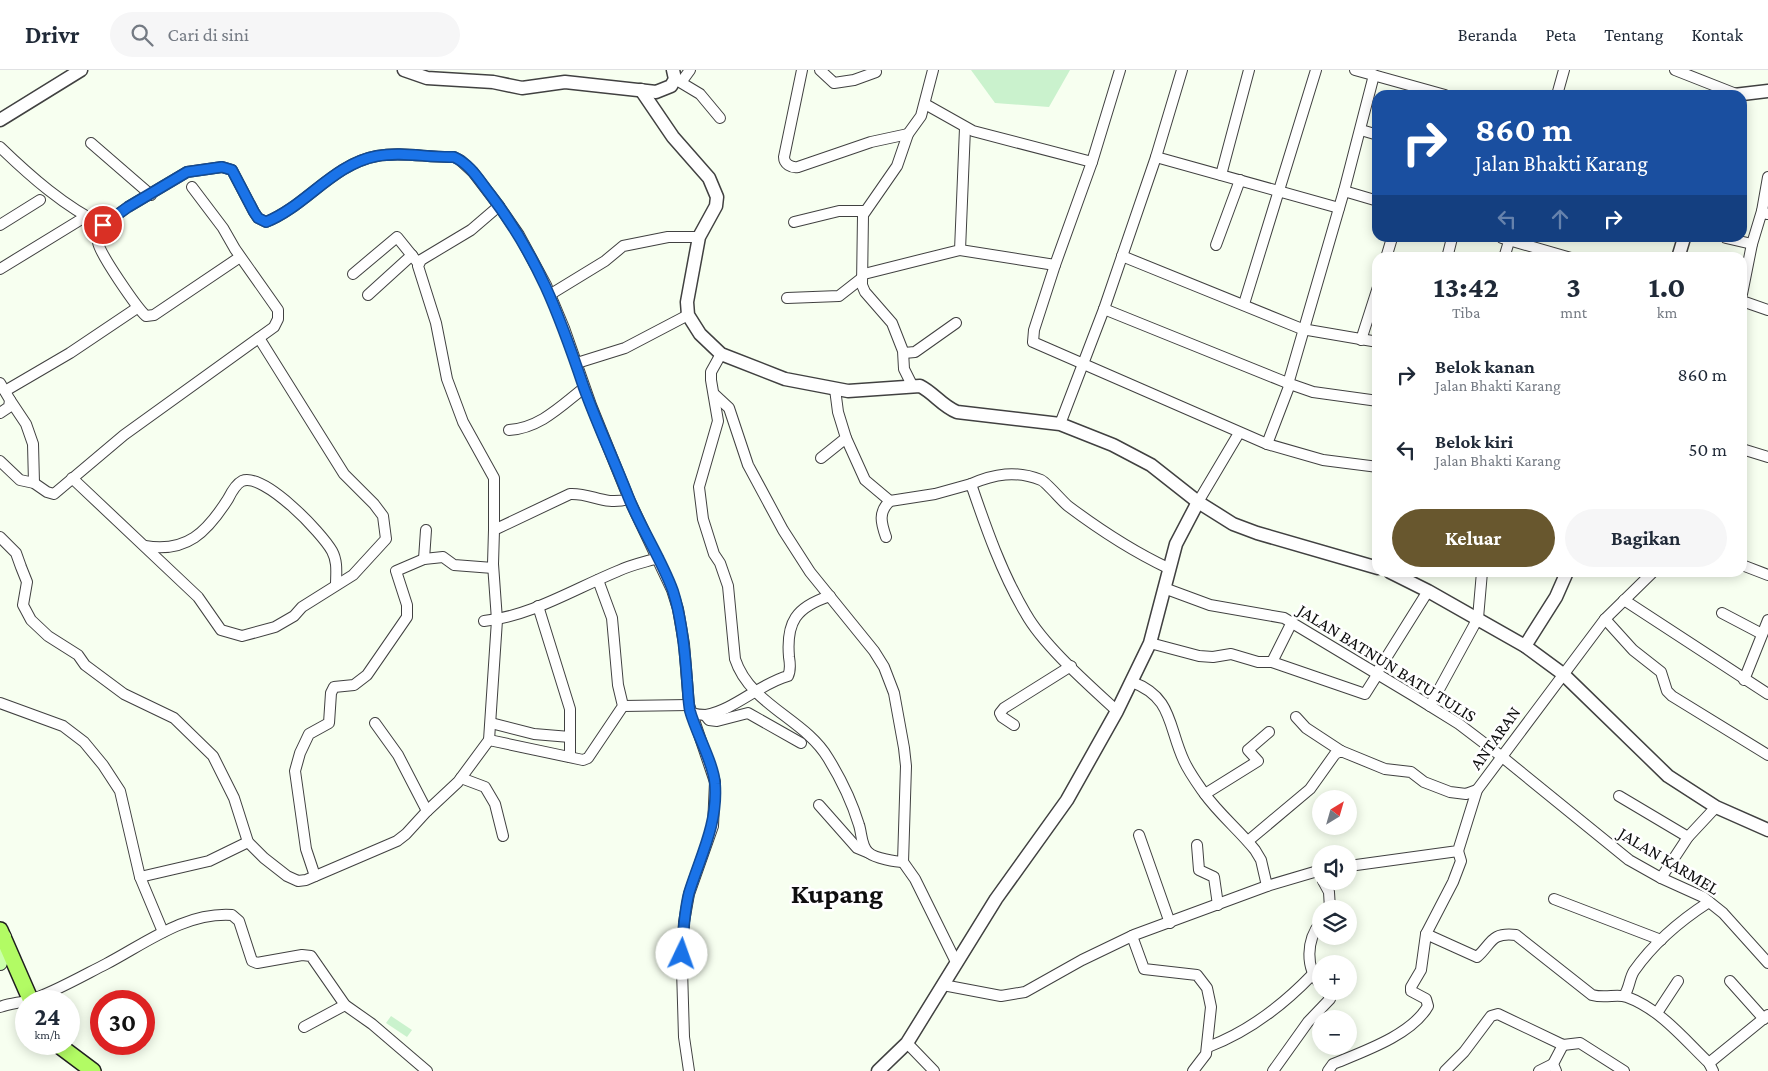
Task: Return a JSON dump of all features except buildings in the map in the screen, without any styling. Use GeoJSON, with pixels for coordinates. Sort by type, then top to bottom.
{"type":"FeatureCollection","features":[{"type":"Feature","properties":{"kind":"main road"},"geometry":{"type":"LineString","coordinates":[[2,934],[26,990]]}},
{"type":"Feature","properties":{"kind":"main road"},"geometry":{"type":"LineString","coordinates":[[0,963],[2,934]]}},
{"type":"Feature","properties":{"kind":"main road"},"geometry":{"type":"LineString","coordinates":[[72,1055],[93,1071]]}},
{"type":"Feature","properties":{"kind":"street"},"geometry":{"type":"LineString","coordinates":[[0,120],[81,70]]}},
{"type":"Feature","properties":{"kind":"street"},"geometry":{"type":"LineString","coordinates":[[404,70],[493,82],[522,88],[565,82],[656,92],[666,90],[672,86],[677,77],[690,70]]}},
{"type":"Feature","properties":{"kind":"street"},"geometry":{"type":"LineString","coordinates":[[802,70],[784,157],[786,163],[791,167],[798,167],[871,142],[908,134]]}},
{"type":"Feature","properties":{"kind":"street"},"geometry":{"type":"LineString","coordinates":[[820,70],[832,82],[838,83],[854,80],[876,72]]}},
{"type":"Feature","properties":{"kind":"street"},"geometry":{"type":"LineString","coordinates":[[912,385],[904,369],[904,354],[892,323],[865,292],[862,223],[864,211],[895,170],[908,134],[918,121],[925,104],[933,70]]}},
{"type":"Feature","properties":{"kind":"street"},"geometry":{"type":"LineString","coordinates":[[1120,70],[1092,162],[1054,265],[1034,330],[1033,342],[1267,444],[1323,460],[1372,466]]}},
{"type":"Feature","properties":{"kind":"street"},"geometry":{"type":"LineString","coordinates":[[1060,424],[1104,309],[1156,156],[1182,70]]}},
{"type":"Feature","properties":{"kind":"street"},"geometry":{"type":"LineString","coordinates":[[1221,175],[1250,70]]}},
{"type":"Feature","properties":{"kind":"street"},"geometry":{"type":"LineString","coordinates":[[1244,304],[1277,191],[1316,70]]}},
{"type":"Feature","properties":{"kind":"street"},"geometry":{"type":"LineString","coordinates":[[1355,70],[1427,90]]}},
{"type":"Feature","properties":{"kind":"street"},"geometry":{"type":"LineString","coordinates":[[1558,90],[1564,70]]}},
{"type":"Feature","properties":{"kind":"street"},"geometry":{"type":"LineString","coordinates":[[1675,70],[1725,90]]}},
{"type":"Feature","properties":{"kind":"street"},"geometry":{"type":"LineString","coordinates":[[1267,444],[1289,384],[1302,329],[1361,130],[1374,75]]}},
{"type":"Feature","properties":{"kind":"street"},"geometry":{"type":"LineString","coordinates":[[677,77],[700,94],[720,118]]}},
{"type":"Feature","properties":{"kind":"street"},"geometry":{"type":"LineString","coordinates":[[642,90],[673,137],[705,174],[715,190],[717,197],[716,206],[700,237],[687,302],[688,314],[700,334],[721,354],[786,379],[848,390],[920,386],[929,390],[943,405],[957,412],[1060,424],[1113,445],[1146,462],[1165,474],[1198,502],[1233,524],[1257,533],[1372,566]]}},
{"type":"Feature","properties":{"kind":"street"},"geometry":{"type":"LineString","coordinates":[[1747,92],[1759,94],[1768,91]]}},
{"type":"Feature","properties":{"kind":"street"},"geometry":{"type":"LineString","coordinates":[[925,104],[964,128],[1092,162]]}},
{"type":"Feature","properties":{"kind":"street"},"geometry":{"type":"LineString","coordinates":[[960,250],[964,128]]}},
{"type":"Feature","properties":{"kind":"street"},"geometry":{"type":"LineString","coordinates":[[1361,130],[1372,133]]}},
{"type":"Feature","properties":{"kind":"street"},"geometry":{"type":"LineString","coordinates":[[90,143],[151,195]]}},
{"type":"Feature","properties":{"kind":"street"},"geometry":{"type":"LineString","coordinates":[[0,147],[21,167],[84,216],[103,225],[128,207],[187,172],[227,168],[235,175],[258,218],[266,222],[287,210],[340,171],[363,160],[390,154],[454,157],[473,172],[499,206],[519,235],[551,294],[577,363],[584,388],[629,499],[658,558],[678,609],[684,644],[690,709],[713,772],[716,793],[712,826],[689,894],[684,922],[682,969],[684,1037],[689,1071]]}},
{"type":"Feature","properties":{"kind":"street"},"geometry":{"type":"LineString","coordinates":[[1156,156],[1339,208]]}},
{"type":"Feature","properties":{"kind":"street"},"geometry":{"type":"LineString","coordinates":[[1747,269],[1752,244],[1765,213],[1768,176]]}},
{"type":"Feature","properties":{"kind":"street"},"geometry":{"type":"LineString","coordinates":[[1216,245],[1240,180]]}},
{"type":"Feature","properties":{"kind":"street"},"geometry":{"type":"LineString","coordinates":[[0,461],[20,480],[34,483],[47,492],[54,494],[60,491],[72,478],[124,435],[274,327],[278,319],[278,310],[240,257],[223,228],[192,187]]}},
{"type":"Feature","properties":{"kind":"street"},"geometry":{"type":"LineString","coordinates":[[1344,191],[1372,199]]}},
{"type":"Feature","properties":{"kind":"street"},"geometry":{"type":"LineString","coordinates":[[0,225],[40,200]]}},
{"type":"Feature","properties":{"kind":"street"},"geometry":{"type":"LineString","coordinates":[[368,295],[415,259],[471,230],[499,206]]}},
{"type":"Feature","properties":{"kind":"street"},"geometry":{"type":"LineString","coordinates":[[794,222],[839,211],[864,211]]}},
{"type":"Feature","properties":{"kind":"street"},"geometry":{"type":"LineString","coordinates":[[0,269],[80,220]]}},
{"type":"Feature","properties":{"kind":"street"},"geometry":{"type":"LineString","coordinates":[[105,232],[98,242],[137,308],[146,316],[154,315],[240,257]]}},
{"type":"Feature","properties":{"kind":"street"},"geometry":{"type":"LineString","coordinates":[[0,537],[16,553],[22,567],[27,582],[23,605],[31,620],[48,636],[64,645],[85,665],[124,694],[174,718],[213,756],[234,798],[248,842],[264,858],[293,880],[306,880],[397,841],[461,778],[488,740],[491,723],[497,620],[493,568],[494,478],[463,422],[447,379],[427,289],[418,271],[415,259],[397,237],[353,274]]}},
{"type":"Feature","properties":{"kind":"street"},"geometry":{"type":"LineString","coordinates":[[551,294],[604,262],[623,246],[668,237],[700,237]]}},
{"type":"Feature","properties":{"kind":"street"},"geometry":{"type":"LineString","coordinates":[[1520,242],[1551,252]]}},
{"type":"Feature","properties":{"kind":"street"},"geometry":{"type":"LineString","coordinates":[[1743,242],[1752,244]]}},
{"type":"Feature","properties":{"kind":"street"},"geometry":{"type":"LineString","coordinates":[[787,298],[839,296],[863,276],[960,250],[1054,265]]}},
{"type":"Feature","properties":{"kind":"street"},"geometry":{"type":"LineString","coordinates":[[1122,256],[1302,329],[1372,341]]}},
{"type":"Feature","properties":{"kind":"street"},"geometry":{"type":"LineString","coordinates":[[1747,304],[1768,310]]}},
{"type":"Feature","properties":{"kind":"street"},"geometry":{"type":"LineString","coordinates":[[1361,340],[1372,306]]}},
{"type":"Feature","properties":{"kind":"street"},"geometry":{"type":"LineString","coordinates":[[5,392],[70,353],[137,308]]}},
{"type":"Feature","properties":{"kind":"street"},"geometry":{"type":"LineString","coordinates":[[1104,309],[1289,384],[1313,392],[1372,400]]}},
{"type":"Feature","properties":{"kind":"street"},"geometry":{"type":"LineString","coordinates":[[577,363],[625,348],[688,314]]}},
{"type":"Feature","properties":{"kind":"street"},"geometry":{"type":"LineString","coordinates":[[904,354],[915,352],[956,323]]}},
{"type":"Feature","properties":{"kind":"street"},"geometry":{"type":"LineString","coordinates":[[72,478],[198,597],[221,630],[242,636],[275,627],[353,575],[386,539],[383,516],[374,504],[344,474],[259,338]]}},
{"type":"Feature","properties":{"kind":"street"},"geometry":{"type":"LineString","coordinates":[[721,354],[711,372],[718,421],[699,487],[700,503],[714,554],[724,573],[728,586],[735,658],[744,678],[756,692],[809,735],[828,758],[844,787],[859,825],[862,841],[869,854]]}},
{"type":"Feature","properties":{"kind":"street"},"geometry":{"type":"LineString","coordinates":[[509,430],[523,428],[546,418],[584,388]]}},
{"type":"Feature","properties":{"kind":"street"},"geometry":{"type":"LineString","coordinates":[[835,389],[838,412],[846,438],[865,480],[890,501]]}},
{"type":"Feature","properties":{"kind":"street"},"geometry":{"type":"LineString","coordinates":[[0,413],[9,407],[5,392]]}},
{"type":"Feature","properties":{"kind":"street"},"geometry":{"type":"LineString","coordinates":[[5,392],[26,424],[33,444],[34,483]]}},
{"type":"Feature","properties":{"kind":"street"},"geometry":{"type":"LineString","coordinates":[[715,395],[729,408],[748,465],[757,485],[810,572],[874,651],[894,693],[906,766],[902,862],[915,879],[956,962]]}},
{"type":"Feature","properties":{"kind":"street"},"geometry":{"type":"LineString","coordinates":[[878,1071],[906,1043],[996,899],[1067,800],[1117,711],[1150,643],[1168,568],[1176,544],[1239,432]]}},
{"type":"Feature","properties":{"kind":"street"},"geometry":{"type":"LineString","coordinates":[[821,458],[846,438]]}},
{"type":"Feature","properties":{"kind":"street"},"geometry":{"type":"LineString","coordinates":[[1747,451],[1768,457]]}},
{"type":"Feature","properties":{"kind":"street"},"geometry":{"type":"LineString","coordinates":[[886,537],[881,523],[881,512],[890,501],[935,494],[1000,474],[1018,474],[1043,481],[1059,498],[1090,522],[1136,552],[1168,568]]}},
{"type":"Feature","properties":{"kind":"street"},"geometry":{"type":"LineString","coordinates":[[144,546],[162,548],[199,536],[217,516],[240,482],[248,480],[276,492],[304,516],[320,533],[333,552],[336,561],[336,585]]}},
{"type":"Feature","properties":{"kind":"street"},"geometry":{"type":"LineString","coordinates":[[971,484],[984,522],[1026,614],[1036,629],[1117,711]]}},
{"type":"Feature","properties":{"kind":"street"},"geometry":{"type":"LineString","coordinates":[[494,530],[570,494],[579,494],[610,502],[629,499]]}},
{"type":"Feature","properties":{"kind":"street"},"geometry":{"type":"LineString","coordinates":[[424,559],[426,530]]}},
{"type":"Feature","properties":{"kind":"street"},"geometry":{"type":"LineString","coordinates":[[315,876],[306,849],[296,789],[295,771],[300,753],[312,731],[325,727],[329,723],[331,693],[334,687],[354,685],[367,675],[406,617],[407,605],[396,570],[424,559],[443,557],[454,565],[493,568]]}},
{"type":"Feature","properties":{"kind":"street"},"geometry":{"type":"LineString","coordinates":[[484,621],[497,620],[538,606],[598,580],[658,558]]}},
{"type":"Feature","properties":{"kind":"street"},"geometry":{"type":"LineString","coordinates":[[1747,567],[1768,575]]}},
{"type":"Feature","properties":{"kind":"street"},"geometry":{"type":"LineString","coordinates":[[1400,577],[1478,618],[1525,646],[1563,674],[1660,769],[1716,807],[1768,830]]}},
{"type":"Feature","properties":{"kind":"street"},"geometry":{"type":"LineString","coordinates":[[1430,706],[1478,618],[1482,577]]}},
{"type":"Feature","properties":{"kind":"street"},"geometry":{"type":"LineString","coordinates":[[1525,646],[1556,597],[1566,577]]}},
{"type":"Feature","properties":{"kind":"street","name":"ANTARAN"},"geometry":{"type":"LineString","coordinates":[[1328,1071],[1333,1064],[1381,1043],[1400,1032],[1424,1012],[1428,1006],[1426,999],[1411,990],[1410,987],[1421,970],[1426,934],[1453,882],[1461,861],[1458,851],[1477,790],[1605,619],[1648,577]]}},
{"type":"Feature","properties":{"kind":"street"},"geometry":{"type":"LineString","coordinates":[[488,740],[583,760],[588,758],[622,706],[612,618],[598,580]]}},
{"type":"Feature","properties":{"kind":"street","name":"JALAN BATNUN BATU TULIS"},"geometry":{"type":"LineString","coordinates":[[1164,588],[1210,605],[1271,615],[1292,622],[1376,675],[1430,706],[1501,756]]}},
{"type":"Feature","properties":{"kind":"street"},"geometry":{"type":"LineString","coordinates":[[1150,643],[1199,656],[1213,658],[1231,654],[1258,662],[1272,662],[1365,694],[1428,591]]}},
{"type":"Feature","properties":{"kind":"street"},"geometry":{"type":"LineString","coordinates":[[706,715],[756,692],[774,680],[790,674],[790,625],[794,618],[806,607],[830,596]]}},
{"type":"Feature","properties":{"kind":"street"},"geometry":{"type":"LineString","coordinates":[[1624,600],[1768,694]]}},
{"type":"Feature","properties":{"kind":"street"},"geometry":{"type":"LineString","coordinates":[[538,606],[570,709],[570,757]]}},
{"type":"Feature","properties":{"kind":"street"},"geometry":{"type":"LineString","coordinates":[[1722,613],[1762,634]]}},
{"type":"Feature","properties":{"kind":"street"},"geometry":{"type":"LineString","coordinates":[[1605,619],[1634,650],[1661,672],[1667,691],[1672,696],[1768,755]]}},
{"type":"Feature","properties":{"kind":"street"},"geometry":{"type":"LineString","coordinates":[[1744,680],[1768,620]]}},
{"type":"Feature","properties":{"kind":"street"},"geometry":{"type":"LineString","coordinates":[[1272,662],[1292,622]]}},
{"type":"Feature","properties":{"kind":"street"},"geometry":{"type":"LineString","coordinates":[[1014,725],[1002,717],[1000,713],[1004,708],[1071,666]]}},
{"type":"Feature","properties":{"kind":"street"},"geometry":{"type":"LineString","coordinates":[[1132,682],[1151,691],[1159,698],[1184,760],[1205,794],[1248,841],[1261,860],[1267,886]]}},
{"type":"Feature","properties":{"kind":"street"},"geometry":{"type":"LineString","coordinates":[[0,703],[63,726],[84,742],[103,765],[120,791],[140,877],[163,932]]}},
{"type":"Feature","properties":{"kind":"street"},"geometry":{"type":"LineString","coordinates":[[622,706],[690,709],[706,715],[709,720],[717,721],[748,713],[801,743]]}},
{"type":"Feature","properties":{"kind":"street"},"geometry":{"type":"LineString","coordinates":[[1296,717],[1306,728],[1341,751],[1386,769],[1411,772],[1424,782],[1450,792],[1466,794],[1477,790]]}},
{"type":"Feature","properties":{"kind":"street"},"geometry":{"type":"LineString","coordinates":[[375,723],[398,755],[428,811]]}},
{"type":"Feature","properties":{"kind":"street"},"geometry":{"type":"LineString","coordinates":[[491,723],[534,734],[570,737]]}},
{"type":"Feature","properties":{"kind":"street"},"geometry":{"type":"LineString","coordinates":[[1205,794],[1258,761],[1248,750],[1269,732]]}},
{"type":"Feature","properties":{"kind":"street"},"geometry":{"type":"LineString","coordinates":[[1248,841],[1304,796],[1335,754],[1341,751]]}},
{"type":"Feature","properties":{"kind":"street","name":"JALAN KARMEL"},"geometry":{"type":"LineString","coordinates":[[1501,756],[1615,850],[1661,878],[1679,885],[1709,902],[1723,913],[1768,963]]}},
{"type":"Feature","properties":{"kind":"street"},"geometry":{"type":"LineString","coordinates":[[461,778],[485,787],[495,804],[503,836]]}},
{"type":"Feature","properties":{"kind":"street"},"geometry":{"type":"LineString","coordinates":[[1619,796],[1688,837]]}},
{"type":"Feature","properties":{"kind":"street"},"geometry":{"type":"LineString","coordinates":[[819,805],[857,848],[894,862],[902,862]]}},
{"type":"Feature","properties":{"kind":"street"},"geometry":{"type":"LineString","coordinates":[[1661,878],[1688,837],[1716,807]]}},
{"type":"Feature","properties":{"kind":"street"},"geometry":{"type":"LineString","coordinates":[[1139,835],[1170,923]]}},
{"type":"Feature","properties":{"kind":"street"},"geometry":{"type":"LineString","coordinates":[[140,877],[209,861],[248,842]]}},
{"type":"Feature","properties":{"kind":"street"},"geometry":{"type":"LineString","coordinates":[[1197,845],[1199,870],[1214,877],[1218,905]]}},
{"type":"Feature","properties":{"kind":"street"},"geometry":{"type":"LineString","coordinates":[[1357,865],[1458,851]]}},
{"type":"Feature","properties":{"kind":"street"},"geometry":{"type":"LineString","coordinates":[[943,985],[1001,996],[1015,995],[1025,992],[1082,960],[1132,936],[1267,886],[1312,877]]}},
{"type":"Feature","properties":{"kind":"street"},"geometry":{"type":"LineString","coordinates":[[1554,898],[1661,940]]}},
{"type":"Feature","properties":{"kind":"street"},"geometry":{"type":"LineString","coordinates":[[1624,996],[1630,988],[1633,972],[1661,940],[1709,902]]}},
{"type":"Feature","properties":{"kind":"street"},"geometry":{"type":"LineString","coordinates":[[53,990],[106,964],[163,932],[206,915],[232,915],[239,921],[252,961],[257,964],[308,955],[345,1005],[372,1024],[427,1071]]}},
{"type":"Feature","properties":{"kind":"street"},"geometry":{"type":"LineString","coordinates":[[1426,934],[1477,957],[1488,943],[1495,938],[1516,935],[1592,995],[1607,998],[1624,996],[1657,1013],[1711,1067],[1766,1017],[1730,981]]}},
{"type":"Feature","properties":{"kind":"street"},"geometry":{"type":"LineString","coordinates":[[1132,936],[1144,968],[1188,972],[1197,975],[1207,988],[1211,1007],[1208,1047],[1204,1059],[1193,1071]]}},
{"type":"Feature","properties":{"kind":"street"},"geometry":{"type":"LineString","coordinates":[[1208,1047],[1245,1030],[1292,995],[1312,974],[1309,952],[1312,938]]}},
{"type":"Feature","properties":{"kind":"street"},"geometry":{"type":"LineString","coordinates":[[1657,1013],[1678,981]]}},
{"type":"Feature","properties":{"kind":"street"},"geometry":{"type":"LineString","coordinates":[[1273,1071],[1308,1022],[1329,1000]]}},
{"type":"Feature","properties":{"kind":"street"},"geometry":{"type":"LineString","coordinates":[[0,1007],[15,1004]]}},
{"type":"Feature","properties":{"kind":"street"},"geometry":{"type":"LineString","coordinates":[[304,1027],[345,1005]]}},
{"type":"Feature","properties":{"kind":"street"},"geometry":{"type":"LineString","coordinates":[[1445,1071],[1464,1052],[1494,1014],[1533,1029],[1563,1045],[1580,1043],[1624,1071]]}},
{"type":"Feature","properties":{"kind":"street"},"geometry":{"type":"LineString","coordinates":[[906,1043],[934,1071]]}},
{"type":"Feature","properties":{"kind":"street"},"geometry":{"type":"LineString","coordinates":[[1539,1071],[1554,1068],[1563,1045]]}},
{"type":"Feature","properties":{"kind":"green space"},"geometry":{"type":"Polygon","coordinates":[[[971,70],[1070,70],[1049,107],[995,103],[971,70]]]}},
{"type":"Feature","properties":{"kind":"green space"},"geometry":{"type":"Polygon","coordinates":[[[391,1016],[412,1030],[407,1037],[386,1023],[391,1016]]]}},
{"type":"Feature","properties":{"kind":"district","name":"Kupang"},"geometry":{"type":"Point","coordinates":[837,893]}},
{"type":"Feature","properties":{"kind":"route"},"geometry":{"type":"LineString","coordinates":[[103,225],[180,175],[209,168],[222,167],[232,170],[254,212],[258,218],[266,222],[287,210],[340,171],[376,156],[390,154],[454,157],[473,172],[519,235],[551,294],[577,363],[584,388],[629,499],[658,558],[678,609],[684,644],[689,705],[703,750],[713,772],[716,793],[712,826],[689,894],[684,922],[682,954]]}}]}
